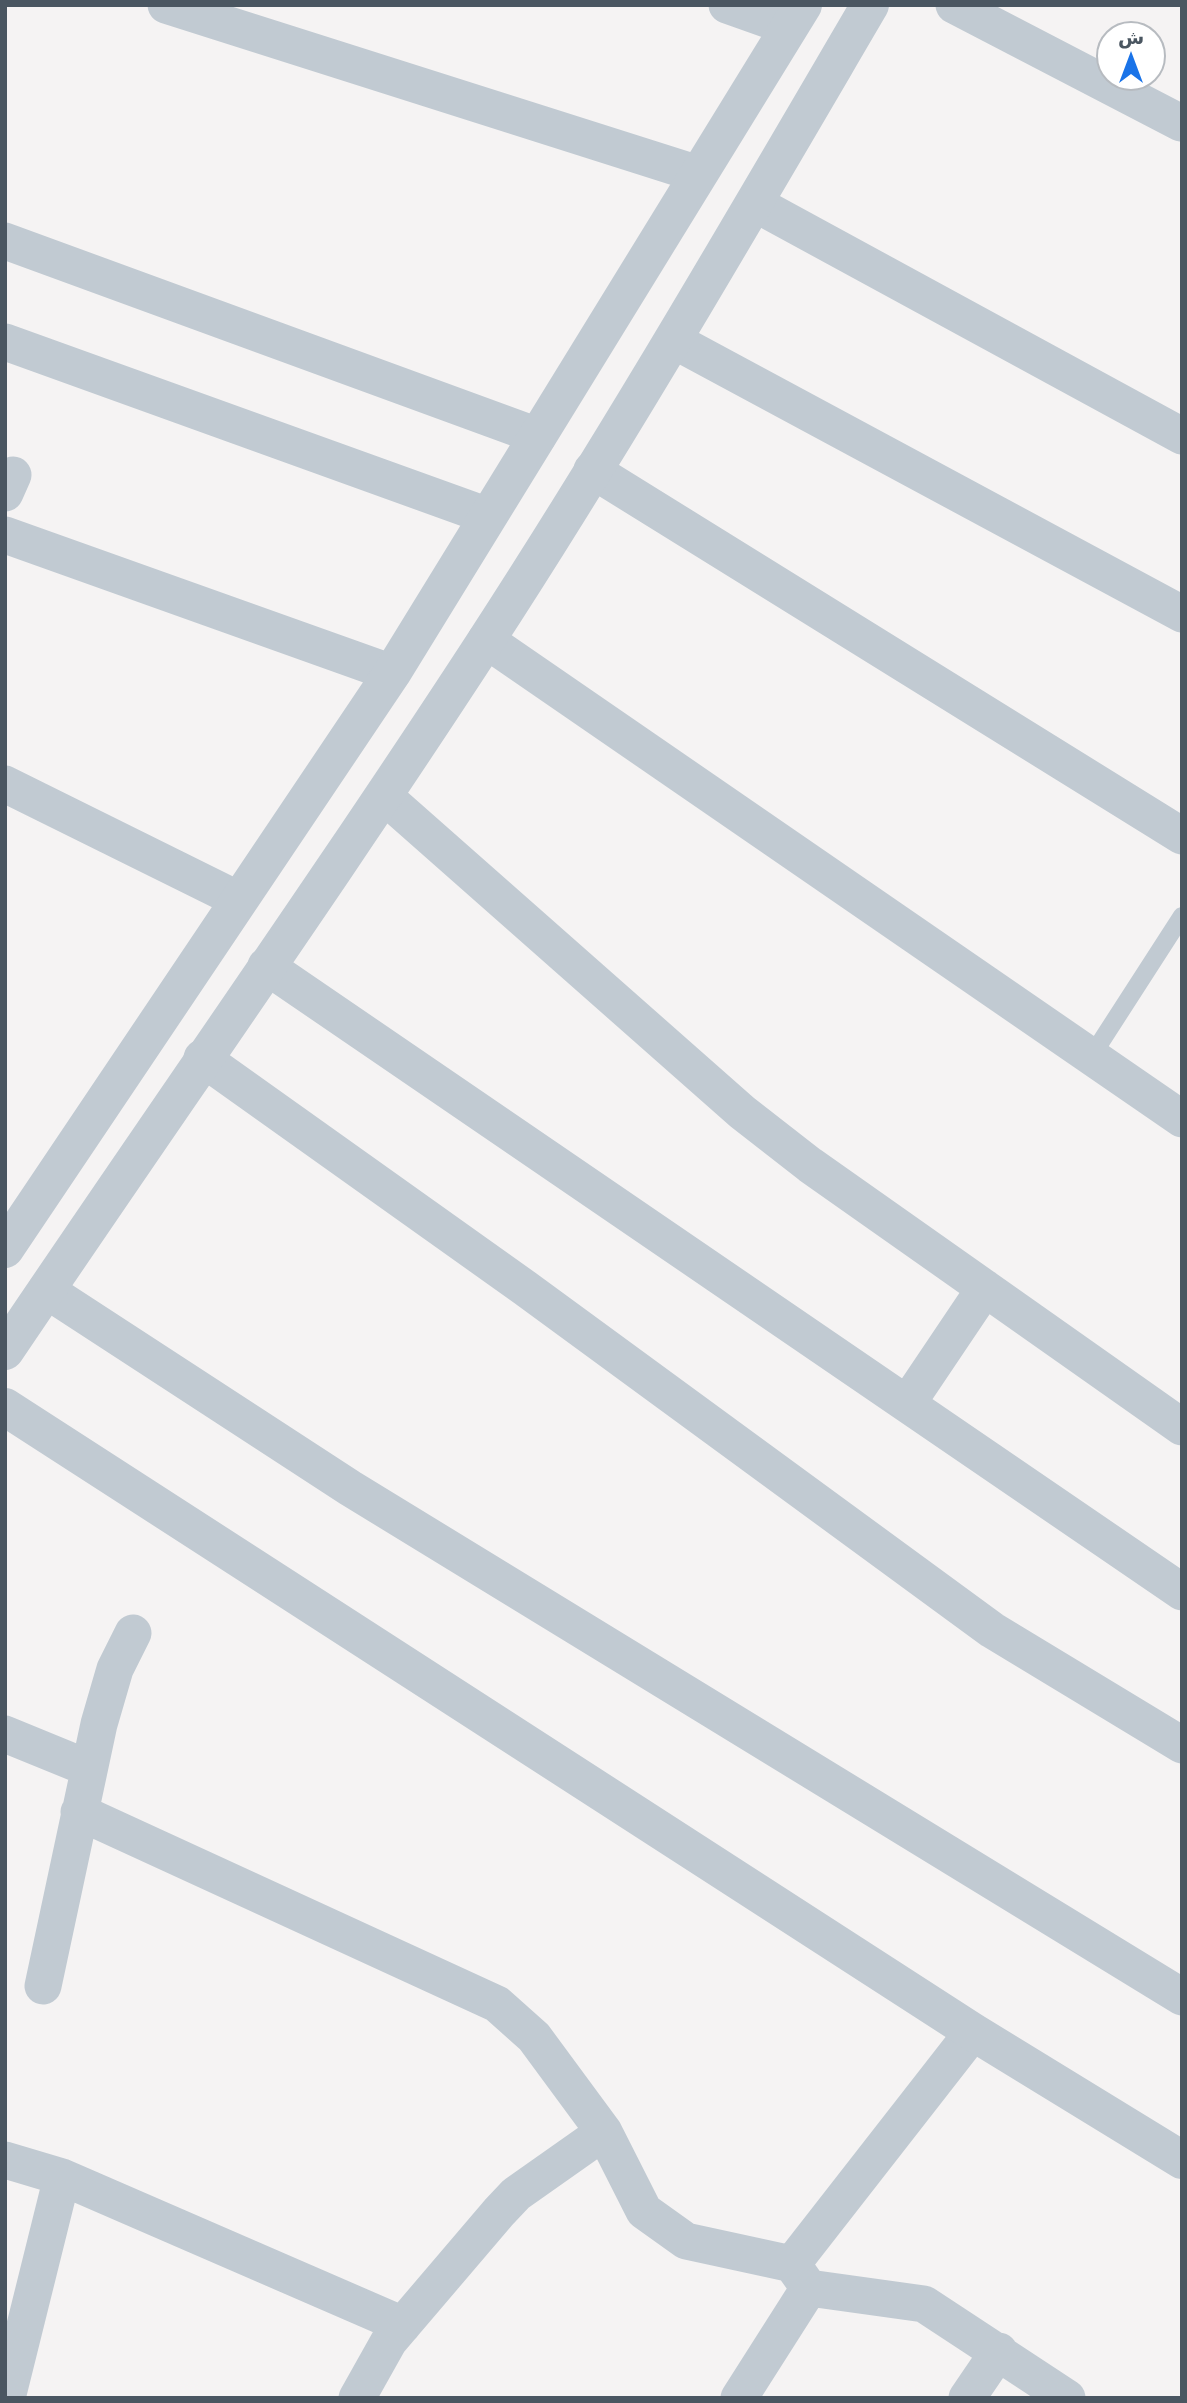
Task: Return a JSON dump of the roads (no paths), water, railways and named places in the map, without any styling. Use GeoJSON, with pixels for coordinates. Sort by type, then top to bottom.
{"type":"FeatureCollection","features":[{"type":"Feature","properties":{"kind":"street"},"geometry":{"type":"LineString","coordinates":[[166,5],[698,174]]}},
{"type":"Feature","properties":{"kind":"street"},"geometry":{"type":"LineString","coordinates":[[5,1249],[392,673],[796,16],[727,5]]}},
{"type":"Feature","properties":{"kind":"street"},"geometry":{"type":"LineString","coordinates":[[5,1351],[202,1058],[384,796],[486,640],[673,340],[870,5]]}},
{"type":"Feature","properties":{"kind":"street"},"geometry":{"type":"LineString","coordinates":[[954,5],[1181,123]]}},
{"type":"Feature","properties":{"kind":"street"},"geometry":{"type":"LineString","coordinates":[[754,203],[1182,436]]}},
{"type":"Feature","properties":{"kind":"street"},"geometry":{"type":"LineString","coordinates":[[5,241],[538,436]]}},
{"type":"Feature","properties":{"kind":"street"},"geometry":{"type":"LineString","coordinates":[[673,340],[1182,614]]}},
{"type":"Feature","properties":{"kind":"street"},"geometry":{"type":"LineString","coordinates":[[5,342],[488,516]]}},
{"type":"Feature","properties":{"kind":"street"},"geometry":{"type":"LineString","coordinates":[[592,470],[1182,836]]}},
{"type":"Feature","properties":{"kind":"street"},"geometry":{"type":"LineString","coordinates":[[5,535],[392,673]]}},
{"type":"Feature","properties":{"kind":"street"},"geometry":{"type":"LineString","coordinates":[[486,640],[1182,1119]]}},
{"type":"Feature","properties":{"kind":"street"},"geometry":{"type":"LineString","coordinates":[[5,783],[239,900]]}},
{"type":"Feature","properties":{"kind":"street"},"geometry":{"type":"LineString","coordinates":[[384,796],[742,1112],[810,1165],[1182,1427]]}},
{"type":"Feature","properties":{"kind":"street"},"geometry":{"type":"LineString","coordinates":[[266,966],[1182,1592]]}},
{"type":"Feature","properties":{"kind":"street"},"geometry":{"type":"LineString","coordinates":[[202,1058],[526,1288],[992,1630],[1182,1745]]}},
{"type":"Feature","properties":{"kind":"street"},"geometry":{"type":"LineString","coordinates":[[907,1405],[985,1288]]}},
{"type":"Feature","properties":{"kind":"street"},"geometry":{"type":"LineString","coordinates":[[46,1290],[350,1488],[1182,1997]]}},
{"type":"Feature","properties":{"kind":"street"},"geometry":{"type":"LineString","coordinates":[[5,1407],[973,2032],[1182,2160]]}},
{"type":"Feature","properties":{"kind":"street"},"geometry":{"type":"LineString","coordinates":[[43,1986],[88,1769],[116,1669],[133,1633]]}},
{"type":"Feature","properties":{"kind":"street"},"geometry":{"type":"LineString","coordinates":[[5,1734],[88,1769]]}},
{"type":"Feature","properties":{"kind":"street"},"geometry":{"type":"LineString","coordinates":[[79,1812],[498,2004],[534,2037],[604,2132],[645,2211],[686,2241],[801,2276],[924,2304],[1067,2398]]}},
{"type":"Feature","properties":{"kind":"street"},"geometry":{"type":"LineString","coordinates":[[739,2398],[801,2276],[973,2032]]}},
{"type":"Feature","properties":{"kind":"street"},"geometry":{"type":"LineString","coordinates":[[357,2398],[389,2341],[516,2194],[604,2132]]}},
{"type":"Feature","properties":{"kind":"street"},"geometry":{"type":"LineString","coordinates":[[5,2160],[62,2177],[403,2325]]}},
{"type":"Feature","properties":{"kind":"street"},"geometry":{"type":"LineString","coordinates":[[7,2398],[62,2177]]}},
{"type":"Feature","properties":{"kind":"street"},"geometry":{"type":"LineString","coordinates":[[967,2398],[999,2351]]}},
{"type":"Feature","properties":{"kind":"lane"},"geometry":{"type":"LineString","coordinates":[[1091,1057],[1182,916]]}}]}
